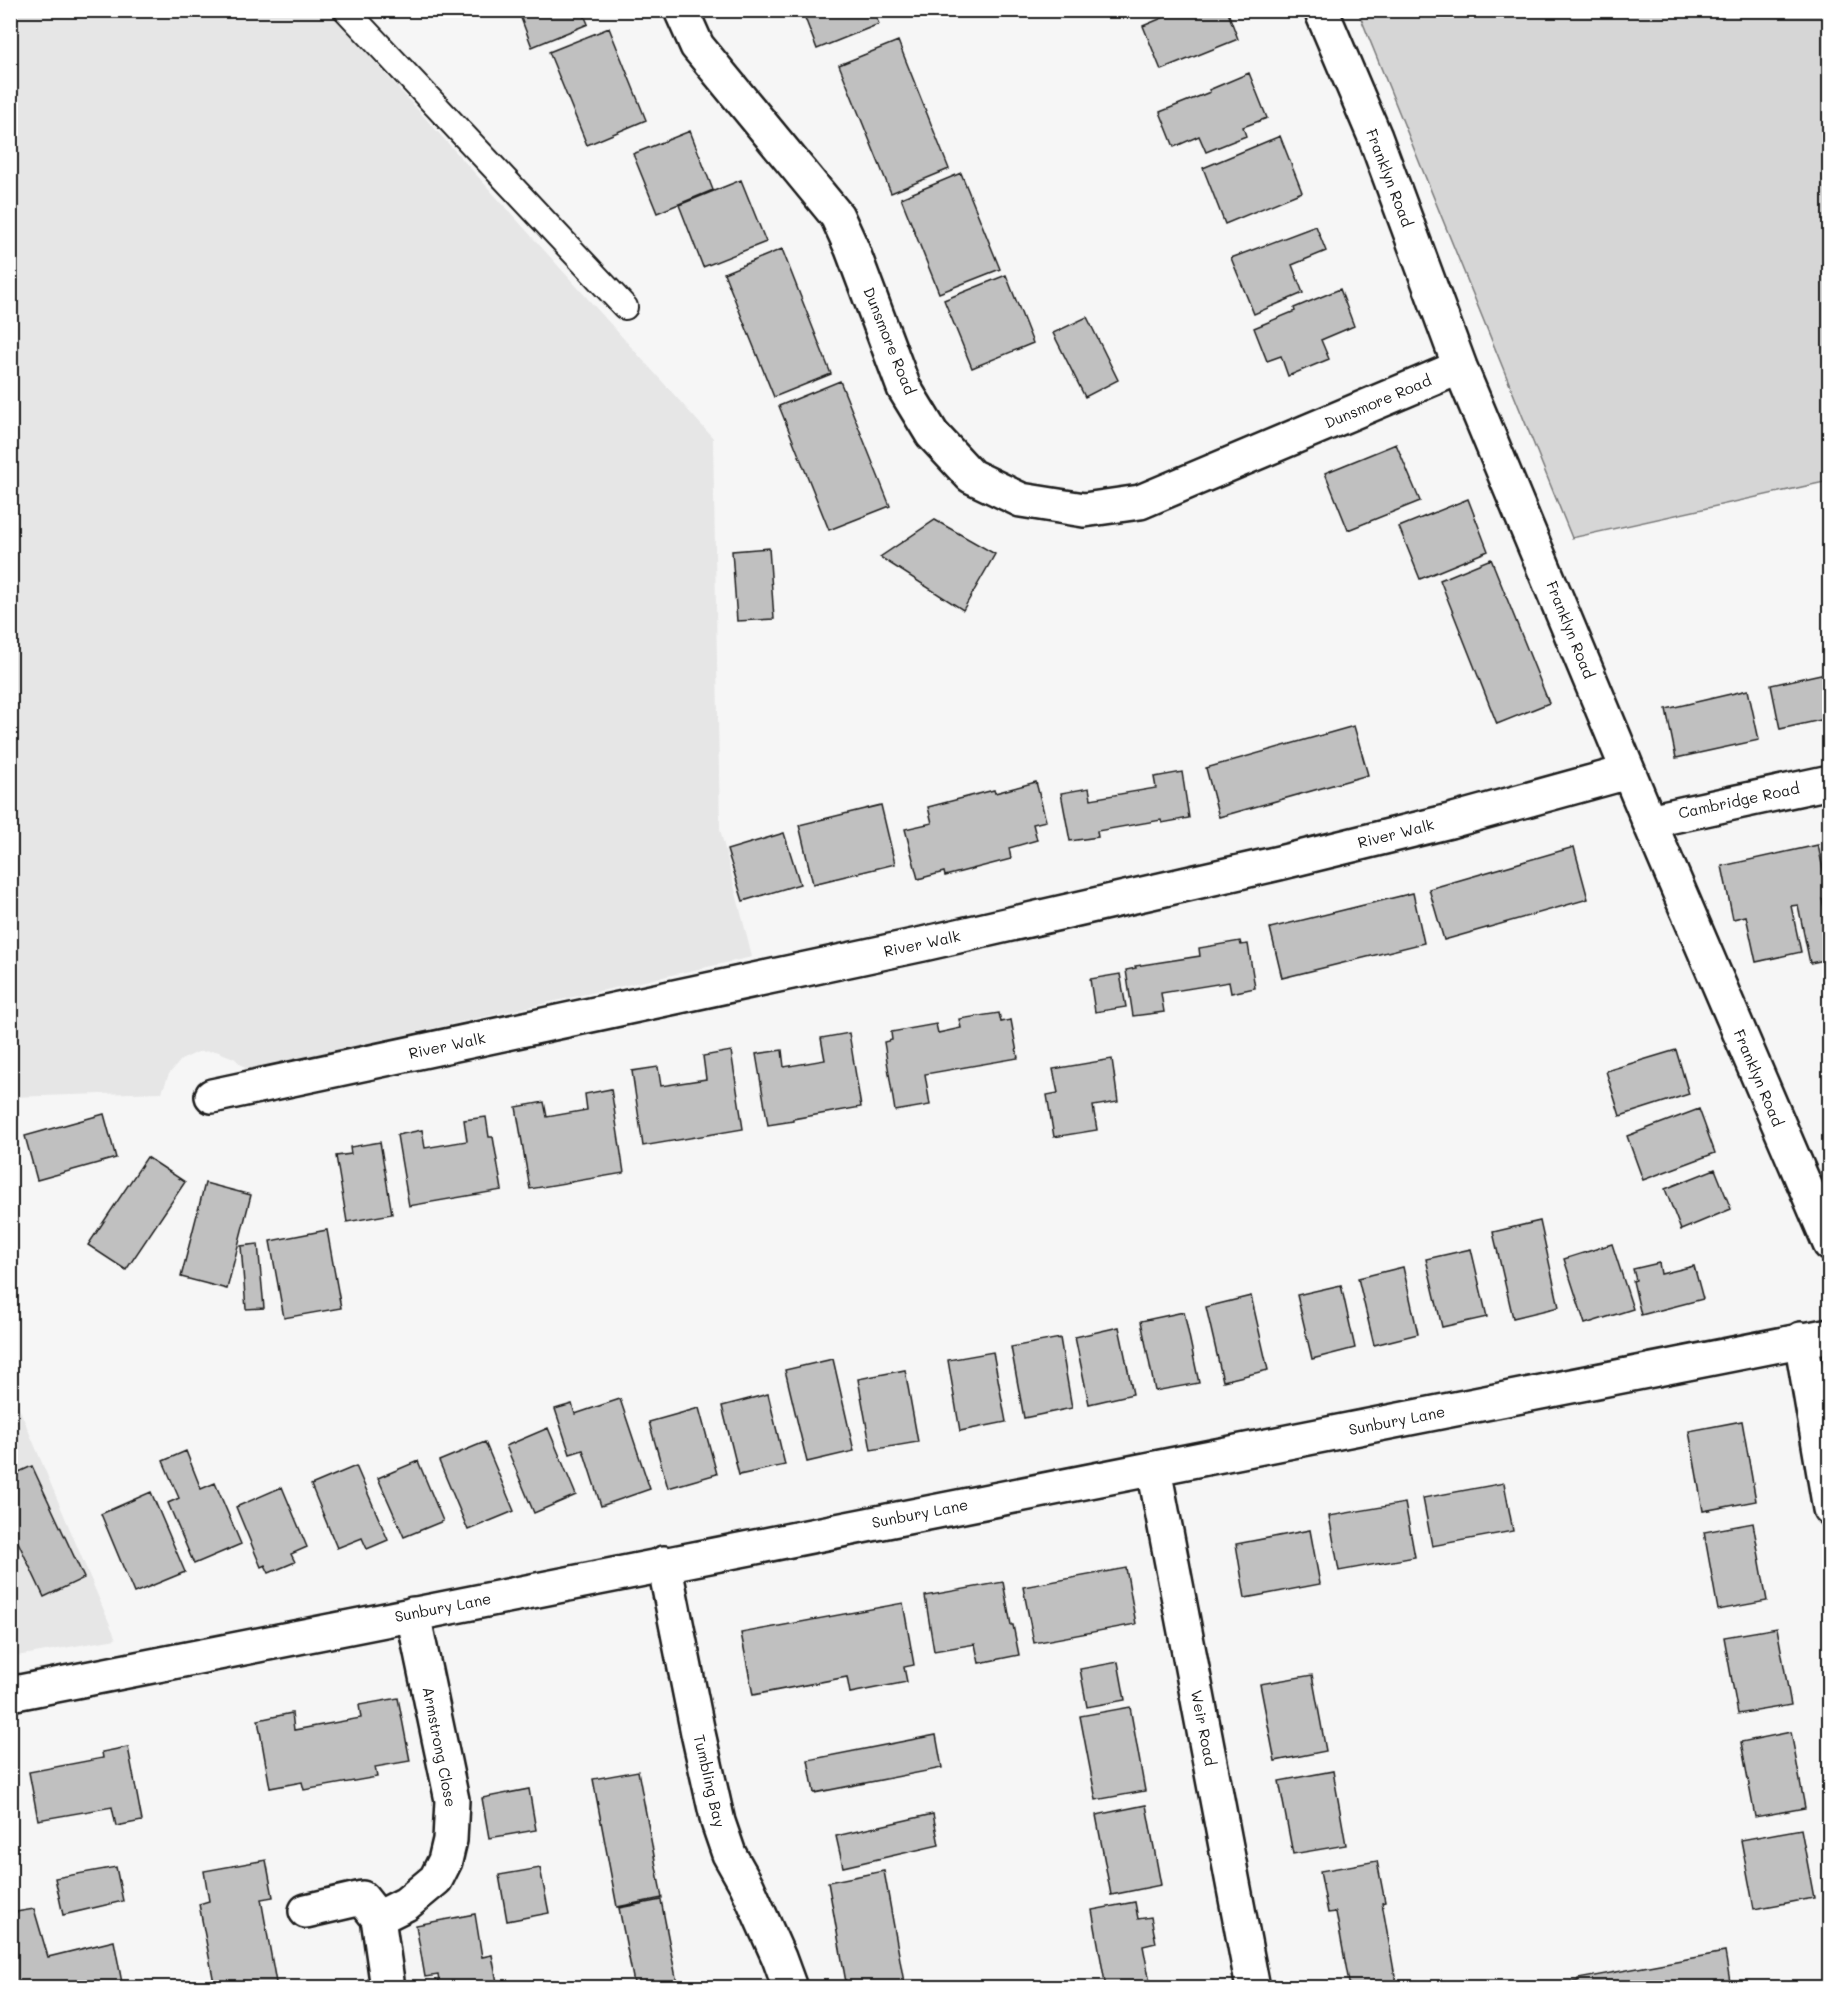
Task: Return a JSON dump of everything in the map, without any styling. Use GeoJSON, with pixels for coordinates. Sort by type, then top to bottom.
{"type":"FeatureCollection","features":[{"type":"Feature","properties":{"kind":"street","name":"Dunsmore Road"},"geometry":{"type":"LineString","coordinates":[[681,10],[697,46],[837,216],[852,249],[904,388],[932,434],[971,476],[1021,500],[1084,510],[1140,502],[1460,367]]}},
{"type":"Feature","properties":{"kind":"street","name":"Franklyn Road"},"geometry":{"type":"LineString","coordinates":[[1321,10],[1375,137],[1460,367],[1628,772],[1830,1244]]}},
{"type":"Feature","properties":{"kind":"street","name":"River Walk"},"geometry":{"type":"LineString","coordinates":[[212,1096],[923,944],[1279,863],[1450,821],[1628,772]]}},
{"type":"Feature","properties":{"kind":"street","name":"Cambridge Road"},"geometry":{"type":"LineString","coordinates":[[1649,821],[1830,782]]}},
{"type":"Feature","properties":{"kind":"street","name":"Sunbury Lane"},"geometry":{"type":"LineString","coordinates":[[10,1694],[1815,1337]]}},
{"type":"Feature","properties":{"kind":"street"},"geometry":{"type":"LineString","coordinates":[[1815,1337],[1830,1509]]}},
{"type":"Feature","properties":{"kind":"street","name":"Weir Road"},"geometry":{"type":"LineString","coordinates":[[1154,1469],[1253,1988]]}},
{"type":"Feature","properties":{"kind":"street","name":"Tumbling Bay"},"geometry":{"type":"LineString","coordinates":[[664,1563],[718,1822],[729,1854],[761,1917],[790,1988]]}},
{"type":"Feature","properties":{"kind":"street","name":"Armstrong Close"},"geometry":{"type":"LineString","coordinates":[[378,1918],[406,1904],[435,1879],[445,1861],[451,1830],[452,1800],[413,1614]]}},
{"type":"Feature","properties":{"kind":"street"},"geometry":{"type":"LineString","coordinates":[[306,1911],[362,1898],[378,1918],[388,1988]]}},
{"type":"Feature","properties":{"kind":"lane"},"geometry":{"type":"LineString","coordinates":[[346,10],[624,307]]}},
{"type":"Feature","properties":{"kind":"shaded area"},"geometry":{"type":"Polygon","coordinates":[[[10,11],[329,11],[713,438],[720,829],[752,957],[247,1070],[234,1058],[216,1051],[198,1052],[181,1060],[169,1074],[162,1092],[11,1097],[10,11]]]}},
{"type":"Feature","properties":{"kind":"shaded area"},"geometry":{"type":"Polygon","coordinates":[[[1358,11],[1829,11],[1829,481],[1572,538],[1358,11]]]}},
{"type":"Feature","properties":{"kind":"shaded area"},"geometry":{"type":"Polygon","coordinates":[[[11,1389],[116,1639],[11,1657],[11,1389]]]}},
{"type":"Feature","properties":{"kind":"building"},"geometry":{"type":"Polygon","coordinates":[[[518,10],[582,10],[588,24],[532,47],[518,10]]]}},
{"type":"Feature","properties":{"kind":"building"},"geometry":{"type":"Polygon","coordinates":[[[802,10],[873,10],[879,24],[817,49],[802,10]]]}},
{"type":"Feature","properties":{"kind":"building"},"geometry":{"type":"Polygon","coordinates":[[[1181,10],[1227,10],[1238,39],[1161,70],[1143,26],[1181,10]]]}},
{"type":"Feature","properties":{"kind":"building"},"geometry":{"type":"Polygon","coordinates":[[[609,28],[646,120],[587,145],[549,52],[609,28]]]}},
{"type":"Feature","properties":{"kind":"building"},"geometry":{"type":"Polygon","coordinates":[[[898,41],[949,169],[891,193],[839,65],[898,41]]]}},
{"type":"Feature","properties":{"kind":"building"},"geometry":{"type":"Polygon","coordinates":[[[1249,73],[1267,118],[1243,127],[1246,136],[1206,152],[1199,136],[1174,147],[1160,112],[1249,73]]]}},
{"type":"Feature","properties":{"kind":"building"},"geometry":{"type":"Polygon","coordinates":[[[690,131],[713,190],[657,213],[633,154],[690,131]]]}},
{"type":"Feature","properties":{"kind":"building"},"geometry":{"type":"Polygon","coordinates":[[[1280,136],[1302,192],[1225,224],[1203,168],[1280,136]]]}},
{"type":"Feature","properties":{"kind":"building"},"geometry":{"type":"Polygon","coordinates":[[[961,173],[1000,269],[939,293],[901,198],[961,173]]]}},
{"type":"Feature","properties":{"kind":"building"},"geometry":{"type":"Polygon","coordinates":[[[741,180],[766,242],[703,267],[679,205],[741,180]]]}},
{"type":"Feature","properties":{"kind":"building"},"geometry":{"type":"Polygon","coordinates":[[[1316,226],[1326,251],[1292,265],[1303,293],[1254,314],[1231,258],[1316,226]]]}},
{"type":"Feature","properties":{"kind":"building"},"geometry":{"type":"Polygon","coordinates":[[[782,249],[831,374],[774,397],[724,273],[782,249]]]}},
{"type":"Feature","properties":{"kind":"building"},"geometry":{"type":"Polygon","coordinates":[[[1006,275],[1033,343],[972,368],[944,300],[1006,275]]]}},
{"type":"Feature","properties":{"kind":"building"},"geometry":{"type":"Polygon","coordinates":[[[1340,289],[1354,326],[1321,340],[1329,359],[1288,376],[1281,356],[1267,361],[1254,328],[1340,289]]]}},
{"type":"Feature","properties":{"kind":"building"},"geometry":{"type":"Polygon","coordinates":[[[1087,317],[1118,380],[1085,397],[1053,333],[1087,317]]]}},
{"type":"Feature","properties":{"kind":"building"},"geometry":{"type":"Polygon","coordinates":[[[840,381],[890,506],[829,530],[779,406],[840,381]]]}},
{"type":"Feature","properties":{"kind":"building"},"geometry":{"type":"Polygon","coordinates":[[[1396,444],[1420,501],[1348,530],[1325,473],[1396,444]]]}},
{"type":"Feature","properties":{"kind":"building"},"geometry":{"type":"Polygon","coordinates":[[[1468,499],[1488,551],[1420,579],[1399,527],[1468,499]]]}},
{"type":"Feature","properties":{"kind":"building"},"geometry":{"type":"Polygon","coordinates":[[[935,520],[995,554],[963,610],[880,557],[935,520]]]}},
{"type":"Feature","properties":{"kind":"building"},"geometry":{"type":"Polygon","coordinates":[[[769,548],[774,619],[737,621],[732,551],[769,548]]]}},
{"type":"Feature","properties":{"kind":"building"},"geometry":{"type":"Polygon","coordinates":[[[1491,559],[1549,703],[1497,724],[1440,580],[1491,559]]]}},
{"type":"Feature","properties":{"kind":"building"},"geometry":{"type":"Polygon","coordinates":[[[1830,672],[1830,718],[1780,729],[1771,685],[1830,672]]]}},
{"type":"Feature","properties":{"kind":"building"},"geometry":{"type":"Polygon","coordinates":[[[1748,690],[1759,740],[1676,758],[1666,709],[1748,690]]]}},
{"type":"Feature","properties":{"kind":"building"},"geometry":{"type":"Polygon","coordinates":[[[1354,726],[1368,775],[1219,817],[1206,768],[1354,726]]]}},
{"type":"Feature","properties":{"kind":"building"},"geometry":{"type":"Polygon","coordinates":[[[1182,772],[1189,818],[1162,823],[1161,820],[1097,831],[1098,837],[1070,841],[1061,793],[1089,788],[1091,799],[1156,788],[1154,777],[1182,772]]]}},
{"type":"Feature","properties":{"kind":"building"},"geometry":{"type":"Polygon","coordinates":[[[1036,782],[1046,821],[1033,824],[1037,840],[1009,848],[1011,859],[945,876],[944,872],[918,879],[905,829],[932,823],[928,807],[1036,782]]]}},
{"type":"Feature","properties":{"kind":"building"},"geometry":{"type":"Polygon","coordinates":[[[881,805],[895,864],[813,884],[799,825],[881,805]]]}},
{"type":"Feature","properties":{"kind":"building"},"geometry":{"type":"Polygon","coordinates":[[[784,833],[800,884],[743,901],[727,850],[784,833]]]}},
{"type":"Feature","properties":{"kind":"building"},"geometry":{"type":"Polygon","coordinates":[[[1830,839],[1830,861],[1825,840],[1830,839]]]}},
{"type":"Feature","properties":{"kind":"building"},"geometry":{"type":"Polygon","coordinates":[[[1818,845],[1829,898],[1822,899],[1830,932],[1830,959],[1810,963],[1798,905],[1791,906],[1801,952],[1756,962],[1746,916],[1733,919],[1722,866],[1818,845]]]}},
{"type":"Feature","properties":{"kind":"building"},"geometry":{"type":"Polygon","coordinates":[[[1574,847],[1588,899],[1444,940],[1429,889],[1574,847]]]}},
{"type":"Feature","properties":{"kind":"building"},"geometry":{"type":"Polygon","coordinates":[[[1413,893],[1424,943],[1282,978],[1270,928],[1413,893]]]}},
{"type":"Feature","properties":{"kind":"building"},"geometry":{"type":"Polygon","coordinates":[[[1240,941],[1241,945],[1248,944],[1255,988],[1231,993],[1229,982],[1161,993],[1164,1012],[1133,1016],[1126,970],[1136,968],[1135,966],[1200,956],[1199,948],[1240,941]]]}},
{"type":"Feature","properties":{"kind":"building"},"geometry":{"type":"Polygon","coordinates":[[[1120,974],[1126,1007],[1095,1012],[1090,979],[1120,974]]]}},
{"type":"Feature","properties":{"kind":"building"},"geometry":{"type":"Polygon","coordinates":[[[999,1013],[1001,1022],[1011,1020],[1018,1058],[925,1074],[930,1105],[895,1111],[884,1042],[892,1040],[891,1032],[936,1024],[938,1033],[961,1028],[959,1019],[999,1013]]]}},
{"type":"Feature","properties":{"kind":"building"},"geometry":{"type":"Polygon","coordinates":[[[849,1033],[861,1107],[768,1125],[756,1054],[782,1050],[784,1067],[825,1060],[821,1038],[849,1033]]]}},
{"type":"Feature","properties":{"kind":"building"},"geometry":{"type":"Polygon","coordinates":[[[1676,1050],[1689,1094],[1620,1116],[1606,1071],[1676,1050]]]}},
{"type":"Feature","properties":{"kind":"building"},"geometry":{"type":"Polygon","coordinates":[[[731,1051],[743,1129],[643,1146],[632,1071],[658,1067],[661,1086],[706,1079],[703,1056],[731,1051]]]}},
{"type":"Feature","properties":{"kind":"building"},"geometry":{"type":"Polygon","coordinates":[[[1112,1059],[1118,1102],[1093,1106],[1097,1130],[1054,1137],[1047,1095],[1058,1093],[1053,1069],[1112,1059]]]}},
{"type":"Feature","properties":{"kind":"building"},"geometry":{"type":"Polygon","coordinates":[[[611,1089],[624,1173],[530,1189],[516,1107],[544,1102],[547,1117],[587,1110],[585,1094],[611,1089]]]}},
{"type":"Feature","properties":{"kind":"building"},"geometry":{"type":"Polygon","coordinates":[[[1699,1109],[1715,1153],[1643,1180],[1627,1136],[1699,1109]]]}},
{"type":"Feature","properties":{"kind":"building"},"geometry":{"type":"Polygon","coordinates":[[[104,1114],[116,1158],[37,1180],[25,1136],[104,1114]]]}},
{"type":"Feature","properties":{"kind":"building"},"geometry":{"type":"Polygon","coordinates":[[[486,1117],[489,1137],[493,1137],[502,1190],[409,1206],[397,1135],[422,1130],[425,1148],[467,1141],[464,1120],[486,1117]]]}},
{"type":"Feature","properties":{"kind":"building"},"geometry":{"type":"Polygon","coordinates":[[[380,1142],[392,1214],[347,1222],[336,1156],[351,1154],[350,1147],[380,1142]]]}},
{"type":"Feature","properties":{"kind":"building"},"geometry":{"type":"Polygon","coordinates":[[[147,1157],[185,1182],[126,1270],[88,1245],[147,1157]]]}},
{"type":"Feature","properties":{"kind":"building"},"geometry":{"type":"Polygon","coordinates":[[[1715,1169],[1731,1209],[1681,1230],[1665,1189],[1715,1169]]]}},
{"type":"Feature","properties":{"kind":"building"},"geometry":{"type":"Polygon","coordinates":[[[205,1183],[251,1195],[227,1289],[181,1277],[205,1183]]]}},
{"type":"Feature","properties":{"kind":"building"},"geometry":{"type":"Polygon","coordinates":[[[1540,1221],[1559,1307],[1513,1318],[1493,1232],[1540,1221]]]}},
{"type":"Feature","properties":{"kind":"building"},"geometry":{"type":"Polygon","coordinates":[[[327,1230],[341,1308],[284,1318],[270,1241],[327,1230]]]}},
{"type":"Feature","properties":{"kind":"building"},"geometry":{"type":"Polygon","coordinates":[[[258,1244],[264,1308],[246,1309],[241,1246],[258,1244]]]}},
{"type":"Feature","properties":{"kind":"building"},"geometry":{"type":"Polygon","coordinates":[[[1612,1244],[1633,1309],[1585,1324],[1564,1259],[1612,1244]]]}},
{"type":"Feature","properties":{"kind":"building"},"geometry":{"type":"Polygon","coordinates":[[[1471,1249],[1487,1317],[1442,1327],[1426,1259],[1471,1249]]]}},
{"type":"Feature","properties":{"kind":"building"},"geometry":{"type":"Polygon","coordinates":[[[1659,1263],[1661,1274],[1694,1266],[1703,1299],[1641,1315],[1633,1281],[1636,1280],[1633,1269],[1659,1263]]]}},
{"type":"Feature","properties":{"kind":"building"},"geometry":{"type":"Polygon","coordinates":[[[1403,1267],[1418,1334],[1374,1345],[1358,1278],[1403,1267]]]}},
{"type":"Feature","properties":{"kind":"building"},"geometry":{"type":"Polygon","coordinates":[[[1341,1285],[1355,1348],[1312,1359],[1297,1295],[1341,1285]]]}},
{"type":"Feature","properties":{"kind":"building"},"geometry":{"type":"Polygon","coordinates":[[[1251,1296],[1268,1370],[1223,1381],[1206,1307],[1251,1296]]]}},
{"type":"Feature","properties":{"kind":"building"},"geometry":{"type":"Polygon","coordinates":[[[1184,1312],[1199,1383],[1155,1391],[1141,1321],[1184,1312]]]}},
{"type":"Feature","properties":{"kind":"building"},"geometry":{"type":"Polygon","coordinates":[[[1119,1327],[1133,1394],[1089,1404],[1075,1337],[1119,1327]]]}},
{"type":"Feature","properties":{"kind":"building"},"geometry":{"type":"Polygon","coordinates":[[[1060,1338],[1072,1408],[1024,1418],[1011,1347],[1060,1338]]]}},
{"type":"Feature","properties":{"kind":"building"},"geometry":{"type":"Polygon","coordinates":[[[993,1352],[1006,1422],[960,1431],[948,1360],[993,1352]]]}},
{"type":"Feature","properties":{"kind":"building"},"geometry":{"type":"Polygon","coordinates":[[[833,1359],[854,1451],[807,1462],[785,1370],[833,1359]]]}},
{"type":"Feature","properties":{"kind":"building"},"geometry":{"type":"Polygon","coordinates":[[[905,1370],[918,1442],[871,1450],[858,1379],[905,1370]]]}},
{"type":"Feature","properties":{"kind":"building"},"geometry":{"type":"Polygon","coordinates":[[[768,1394],[785,1465],[739,1475],[722,1406],[768,1394]]]}},
{"type":"Feature","properties":{"kind":"building"},"geometry":{"type":"Polygon","coordinates":[[[620,1399],[650,1489],[601,1506],[583,1450],[570,1454],[555,1409],[572,1404],[575,1414],[620,1399]]]}},
{"type":"Feature","properties":{"kind":"building"},"geometry":{"type":"Polygon","coordinates":[[[699,1408],[717,1474],[668,1488],[649,1422],[699,1408]]]}},
{"type":"Feature","properties":{"kind":"building"},"geometry":{"type":"Polygon","coordinates":[[[10,1421],[16,1433],[10,1436],[10,1421]]]}},
{"type":"Feature","properties":{"kind":"building"},"geometry":{"type":"Polygon","coordinates":[[[1742,1421],[1756,1501],[1703,1511],[1689,1431],[1742,1421]]]}},
{"type":"Feature","properties":{"kind":"building"},"geometry":{"type":"Polygon","coordinates":[[[548,1428],[576,1495],[534,1513],[506,1446],[548,1428]]]}},
{"type":"Feature","properties":{"kind":"building"},"geometry":{"type":"Polygon","coordinates":[[[485,1442],[514,1511],[468,1530],[439,1461],[485,1442]]]}},
{"type":"Feature","properties":{"kind":"building"},"geometry":{"type":"Polygon","coordinates":[[[186,1451],[201,1489],[215,1483],[241,1544],[194,1564],[168,1503],[179,1498],[163,1461],[186,1451]]]}},
{"type":"Feature","properties":{"kind":"building"},"geometry":{"type":"Polygon","coordinates":[[[418,1461],[443,1521],[404,1537],[378,1478],[418,1461]]]}},
{"type":"Feature","properties":{"kind":"building"},"geometry":{"type":"Polygon","coordinates":[[[32,1466],[84,1578],[44,1597],[10,1525],[10,1476],[32,1466]]]}},
{"type":"Feature","properties":{"kind":"building"},"geometry":{"type":"Polygon","coordinates":[[[356,1466],[388,1540],[367,1549],[362,1538],[337,1548],[311,1485],[356,1466]]]}},
{"type":"Feature","properties":{"kind":"building"},"geometry":{"type":"Polygon","coordinates":[[[1504,1483],[1513,1531],[1432,1546],[1423,1498],[1504,1483]]]}},
{"type":"Feature","properties":{"kind":"building"},"geometry":{"type":"Polygon","coordinates":[[[282,1487],[307,1547],[291,1554],[295,1562],[269,1573],[265,1565],[261,1567],[236,1507],[282,1487]]]}},
{"type":"Feature","properties":{"kind":"building"},"geometry":{"type":"Polygon","coordinates":[[[151,1492],[185,1572],[134,1593],[101,1514],[151,1492]]]}},
{"type":"Feature","properties":{"kind":"building"},"geometry":{"type":"Polygon","coordinates":[[[1405,1503],[1415,1557],[1339,1571],[1329,1516],[1405,1503]]]}},
{"type":"Feature","properties":{"kind":"building"},"geometry":{"type":"Polygon","coordinates":[[[1753,1523],[1767,1601],[1718,1610],[1704,1532],[1753,1523]]]}},
{"type":"Feature","properties":{"kind":"building"},"geometry":{"type":"Polygon","coordinates":[[[1310,1530],[1320,1584],[1245,1598],[1236,1544],[1310,1530]]]}},
{"type":"Feature","properties":{"kind":"building"},"geometry":{"type":"Polygon","coordinates":[[[1126,1568],[1136,1624],[1034,1643],[1023,1587],[1126,1568]]]}},
{"type":"Feature","properties":{"kind":"building"},"geometry":{"type":"Polygon","coordinates":[[[1003,1582],[1019,1655],[979,1663],[975,1644],[934,1651],[925,1596],[1003,1582]]]}},
{"type":"Feature","properties":{"kind":"building"},"geometry":{"type":"Polygon","coordinates":[[[903,1603],[914,1665],[904,1667],[907,1682],[850,1693],[847,1677],[753,1695],[741,1633],[903,1603]]]}},
{"type":"Feature","properties":{"kind":"building"},"geometry":{"type":"Polygon","coordinates":[[[1777,1628],[1791,1705],[1738,1714],[1724,1637],[1777,1628]]]}},
{"type":"Feature","properties":{"kind":"building"},"geometry":{"type":"Polygon","coordinates":[[[1118,1662],[1125,1700],[1087,1707],[1080,1669],[1118,1662]]]}},
{"type":"Feature","properties":{"kind":"building"},"geometry":{"type":"Polygon","coordinates":[[[1312,1675],[1326,1751],[1275,1761],[1260,1684],[1312,1675]]]}},
{"type":"Feature","properties":{"kind":"building"},"geometry":{"type":"Polygon","coordinates":[[[398,1698],[410,1761],[375,1767],[377,1777],[304,1790],[302,1782],[270,1788],[258,1720],[292,1713],[294,1730],[361,1718],[359,1705],[398,1698]]]}},
{"type":"Feature","properties":{"kind":"building"},"geometry":{"type":"Polygon","coordinates":[[[1130,1707],[1145,1791],[1096,1800],[1080,1716],[1130,1707]]]}},
{"type":"Feature","properties":{"kind":"building"},"geometry":{"type":"Polygon","coordinates":[[[1791,1732],[1805,1808],[1755,1817],[1741,1742],[1791,1732]]]}},
{"type":"Feature","properties":{"kind":"building"},"geometry":{"type":"Polygon","coordinates":[[[936,1735],[942,1768],[814,1793],[808,1760],[936,1735]]]}},
{"type":"Feature","properties":{"kind":"building"},"geometry":{"type":"Polygon","coordinates":[[[128,1747],[142,1821],[116,1826],[112,1807],[38,1820],[29,1772],[103,1758],[102,1752],[128,1747]]]}},
{"type":"Feature","properties":{"kind":"building"},"geometry":{"type":"Polygon","coordinates":[[[638,1771],[662,1898],[617,1907],[593,1779],[638,1771]]]}},
{"type":"Feature","properties":{"kind":"building"},"geometry":{"type":"Polygon","coordinates":[[[1333,1771],[1346,1845],[1293,1854],[1279,1781],[1333,1771]]]}},
{"type":"Feature","properties":{"kind":"building"},"geometry":{"type":"Polygon","coordinates":[[[529,1789],[536,1830],[489,1838],[482,1798],[529,1789]]]}},
{"type":"Feature","properties":{"kind":"building"},"geometry":{"type":"Polygon","coordinates":[[[1146,1805],[1161,1885],[1111,1895],[1096,1815],[1146,1805]]]}},
{"type":"Feature","properties":{"kind":"building"},"geometry":{"type":"Polygon","coordinates":[[[933,1814],[939,1845],[843,1867],[836,1836],[933,1814]]]}},
{"type":"Feature","properties":{"kind":"building"},"geometry":{"type":"Polygon","coordinates":[[[1801,1829],[1814,1898],[1754,1909],[1741,1840],[1801,1829]]]}},
{"type":"Feature","properties":{"kind":"building"},"geometry":{"type":"Polygon","coordinates":[[[266,1860],[273,1897],[261,1899],[277,1988],[215,1988],[199,1904],[209,1901],[204,1871],[266,1860]]]}},
{"type":"Feature","properties":{"kind":"building"},"geometry":{"type":"Polygon","coordinates":[[[1377,1861],[1397,1988],[1350,1988],[1336,1912],[1328,1913],[1320,1871],[1377,1861]]]}},
{"type":"Feature","properties":{"kind":"building"},"geometry":{"type":"Polygon","coordinates":[[[116,1867],[123,1901],[63,1915],[55,1878],[116,1867]]]}},
{"type":"Feature","properties":{"kind":"building"},"geometry":{"type":"Polygon","coordinates":[[[540,1868],[549,1913],[507,1921],[499,1875],[540,1868]]]}},
{"type":"Feature","properties":{"kind":"building"},"geometry":{"type":"Polygon","coordinates":[[[884,1871],[905,1988],[847,1988],[828,1882],[884,1871]]]}},
{"type":"Feature","properties":{"kind":"building"},"geometry":{"type":"Polygon","coordinates":[[[661,1900],[678,1988],[635,1988],[619,1908],[661,1900]]]}},
{"type":"Feature","properties":{"kind":"building"},"geometry":{"type":"Polygon","coordinates":[[[1135,1902],[1138,1919],[1151,1917],[1156,1943],[1143,1946],[1151,1988],[1106,1988],[1092,1910],[1135,1902]]]}},
{"type":"Feature","properties":{"kind":"building"},"geometry":{"type":"Polygon","coordinates":[[[34,1909],[48,1957],[114,1941],[123,1988],[10,1988],[10,1913],[34,1909]]]}},
{"type":"Feature","properties":{"kind":"building"},"geometry":{"type":"Polygon","coordinates":[[[475,1914],[482,1957],[492,1955],[498,1988],[440,1988],[438,1975],[425,1977],[416,1925],[475,1914]]]}},
{"type":"Feature","properties":{"kind":"building"},"geometry":{"type":"Polygon","coordinates":[[[1725,1952],[1731,1988],[1551,1988],[1551,1986],[1578,1981],[1578,1979],[1725,1952]]]}}]}
